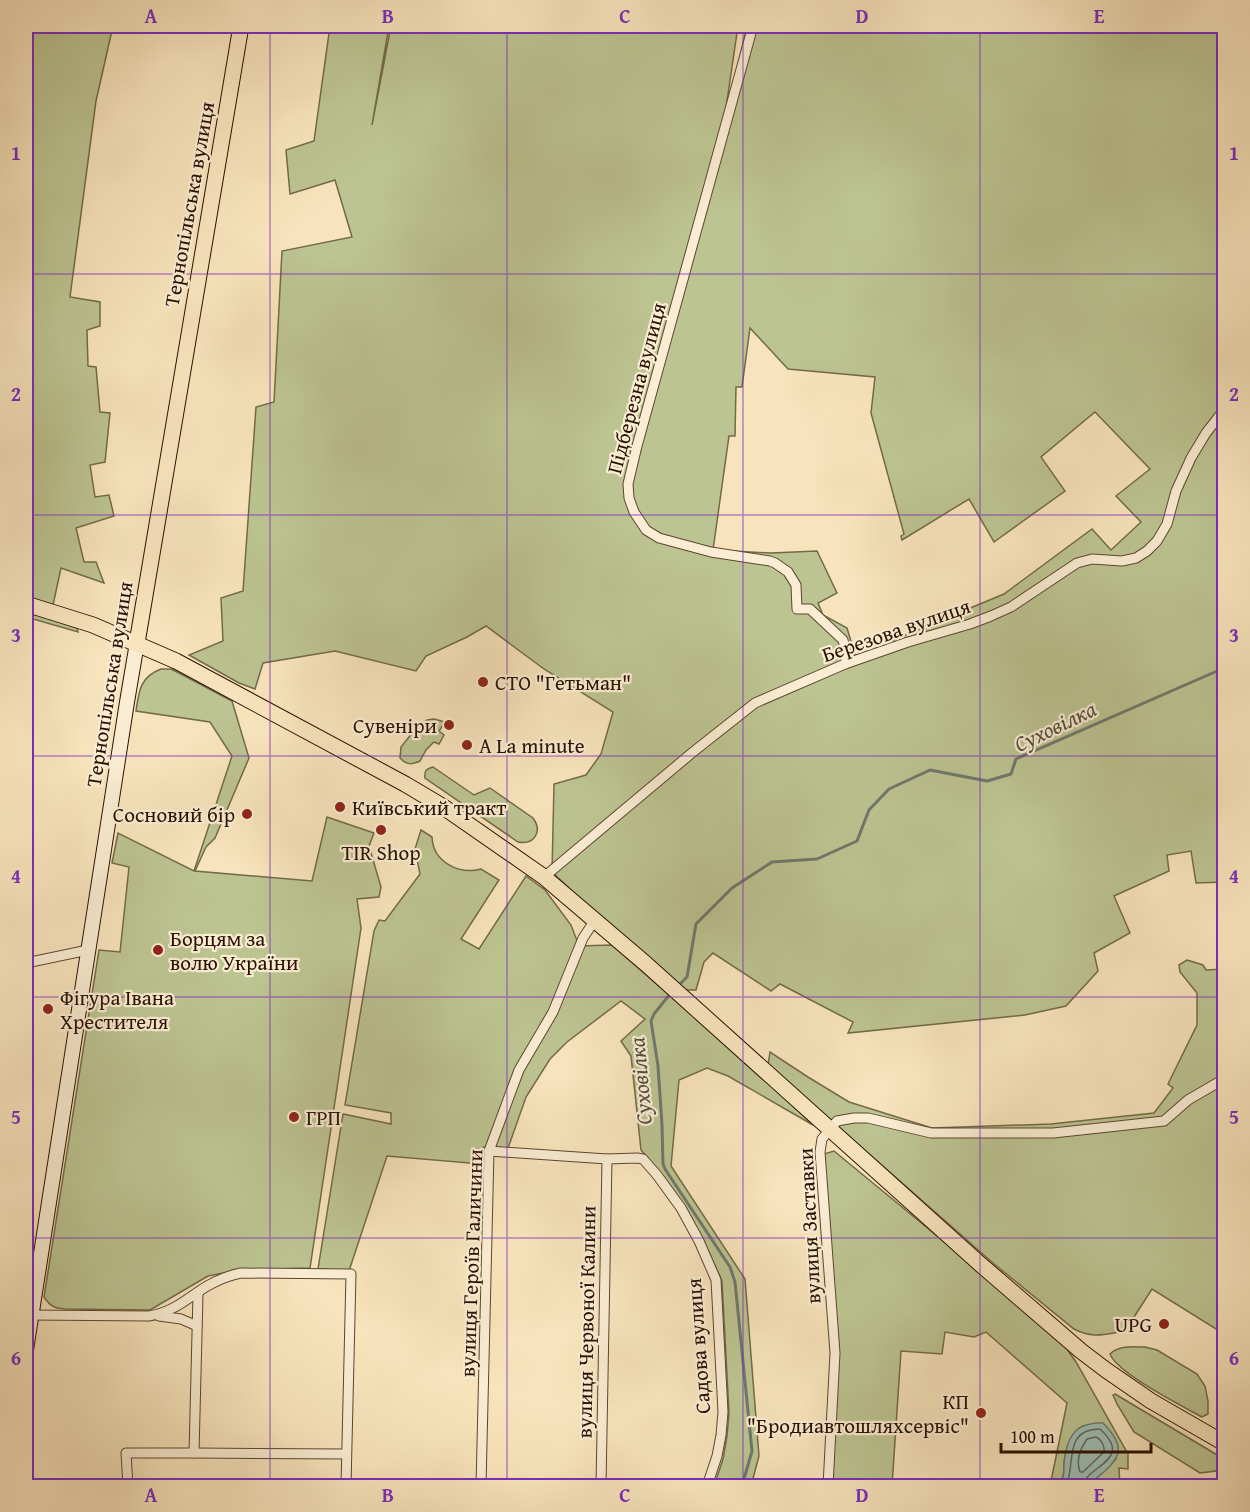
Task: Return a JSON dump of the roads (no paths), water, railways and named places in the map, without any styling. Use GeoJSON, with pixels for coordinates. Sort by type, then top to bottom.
{"type":"FeatureCollection","features":[{"type":"Feature","properties":{"kind":"main road","name":"Тернопільська вулиця"},"geometry":{"type":"LineString","coordinates":[[26,1350],[137,643],[241,26]]}},
{"type":"Feature","properties":{"kind":"main road"},"geometry":{"type":"LineString","coordinates":[[26,604],[79,620],[176,661],[405,784],[442,806],[544,877],[646,964],[988,1272],[1089,1358],[1151,1401],[1224,1443]]}},
{"type":"Feature","properties":{"kind":"street","name":"Підберезна вулиця"},"geometry":{"type":"LineString","coordinates":[[753,26],[637,446],[628,484],[629,498],[634,512],[646,530],[659,538],[711,552],[770,561],[788,572],[796,585],[797,609],[810,609],[843,640],[847,657],[845,664]]}},
{"type":"Feature","properties":{"kind":"street","name":"Березова вулиця"},"geometry":{"type":"LineString","coordinates":[[544,877],[755,703],[845,664],[991,616],[1011,606],[1077,563],[1092,559],[1122,561],[1136,558],[1147,551],[1157,541],[1167,524],[1176,491],[1191,458],[1206,432],[1224,410]]}},
{"type":"Feature","properties":{"kind":"street","name":"вулиця Героїв Галичини"},"geometry":{"type":"LineString","coordinates":[[482,1486],[489,1151],[519,1070],[553,1012],[583,938],[595,920]]}},
{"type":"Feature","properties":{"kind":"street"},"geometry":{"type":"LineString","coordinates":[[26,963],[88,950]]}},
{"type":"Feature","properties":{"kind":"street","name":"вулиця Заставки"},"geometry":{"type":"LineString","coordinates":[[828,1486],[834,1353],[820,1152],[822,1138],[837,1121],[868,1118],[931,1133],[1053,1133],[1164,1121],[1188,1100],[1224,1079]]}},
{"type":"Feature","properties":{"kind":"street","name":"Садова вулиця"},"geometry":{"type":"LineString","coordinates":[[489,1151],[608,1159],[643,1159],[666,1186],[687,1219],[716,1280],[723,1412],[717,1456],[706,1486]]}},
{"type":"Feature","properties":{"kind":"street","name":"вулиця Червоної Калини"},"geometry":{"type":"LineString","coordinates":[[601,1486],[608,1159]]}},
{"type":"Feature","properties":{"kind":"street"},"geometry":{"type":"LineString","coordinates":[[149,1316],[170,1311],[212,1283],[232,1275],[242,1273],[351,1274],[345,1486]]}},
{"type":"Feature","properties":{"kind":"street"},"geometry":{"type":"LineString","coordinates":[[194,1453],[198,1294]]}},
{"type":"Feature","properties":{"kind":"street"},"geometry":{"type":"LineString","coordinates":[[31,1315],[149,1316],[181,1319],[197,1326]]}},
{"type":"Feature","properties":{"kind":"street"},"geometry":{"type":"LineString","coordinates":[[128,1486],[126,1453],[346,1454]]}},
{"type":"Feature","properties":{"kind":"water"},"geometry":{"type":"Polygon","coordinates":[[[1103,1423],[1114,1436],[1118,1447],[1116,1459],[1086,1486],[1058,1486],[1063,1476],[1064,1459],[1069,1440],[1082,1427],[1103,1423]]]}},
{"type":"Feature","properties":{"kind":"waterway","name":"Суховілка"},"geometry":{"type":"LineString","coordinates":[[677,987],[687,977],[696,924],[732,888],[772,862],[817,859],[857,841],[869,810],[889,789],[930,770],[987,781],[1011,774],[1016,759],[1224,668]]}},
{"type":"Feature","properties":{"kind":"waterway","name":"Суховілка"},"geometry":{"type":"LineString","coordinates":[[670,994],[651,1021],[658,1066],[663,1164],[730,1267],[735,1282],[752,1451],[742,1486]]}},
{"type":"Feature","properties":{"kind":"place","name":"СТО \"Гетьман\""},"geometry":{"type":"Point","coordinates":[483,682]}},
{"type":"Feature","properties":{"kind":"place","name":"Сувеніри"},"geometry":{"type":"Point","coordinates":[449,725]}},
{"type":"Feature","properties":{"kind":"place","name":"A La minute"},"geometry":{"type":"Point","coordinates":[467,745]}},
{"type":"Feature","properties":{"kind":"place","name":"Київський тракт"},"geometry":{"type":"Point","coordinates":[340,807]}},
{"type":"Feature","properties":{"kind":"place","name":"Сосновий бір"},"geometry":{"type":"Point","coordinates":[247,814]}},
{"type":"Feature","properties":{"kind":"place","name":"TIR Shop"},"geometry":{"type":"Point","coordinates":[381,830]}},
{"type":"Feature","properties":{"kind":"place","name":"Борцям за волю України"},"geometry":{"type":"Point","coordinates":[158,950]}},
{"type":"Feature","properties":{"kind":"place","name":"Фігура Івана Хрестителя"},"geometry":{"type":"Point","coordinates":[48,1009]}},
{"type":"Feature","properties":{"kind":"place","name":"ГРП"},"geometry":{"type":"Point","coordinates":[294,1117]}},
{"type":"Feature","properties":{"kind":"place","name":"UPG"},"geometry":{"type":"Point","coordinates":[1164,1324]}},
{"type":"Feature","properties":{"kind":"place","name":"КП \"Бродиавтошляхсервіс\""},"geometry":{"type":"Point","coordinates":[981,1413]}}]}
